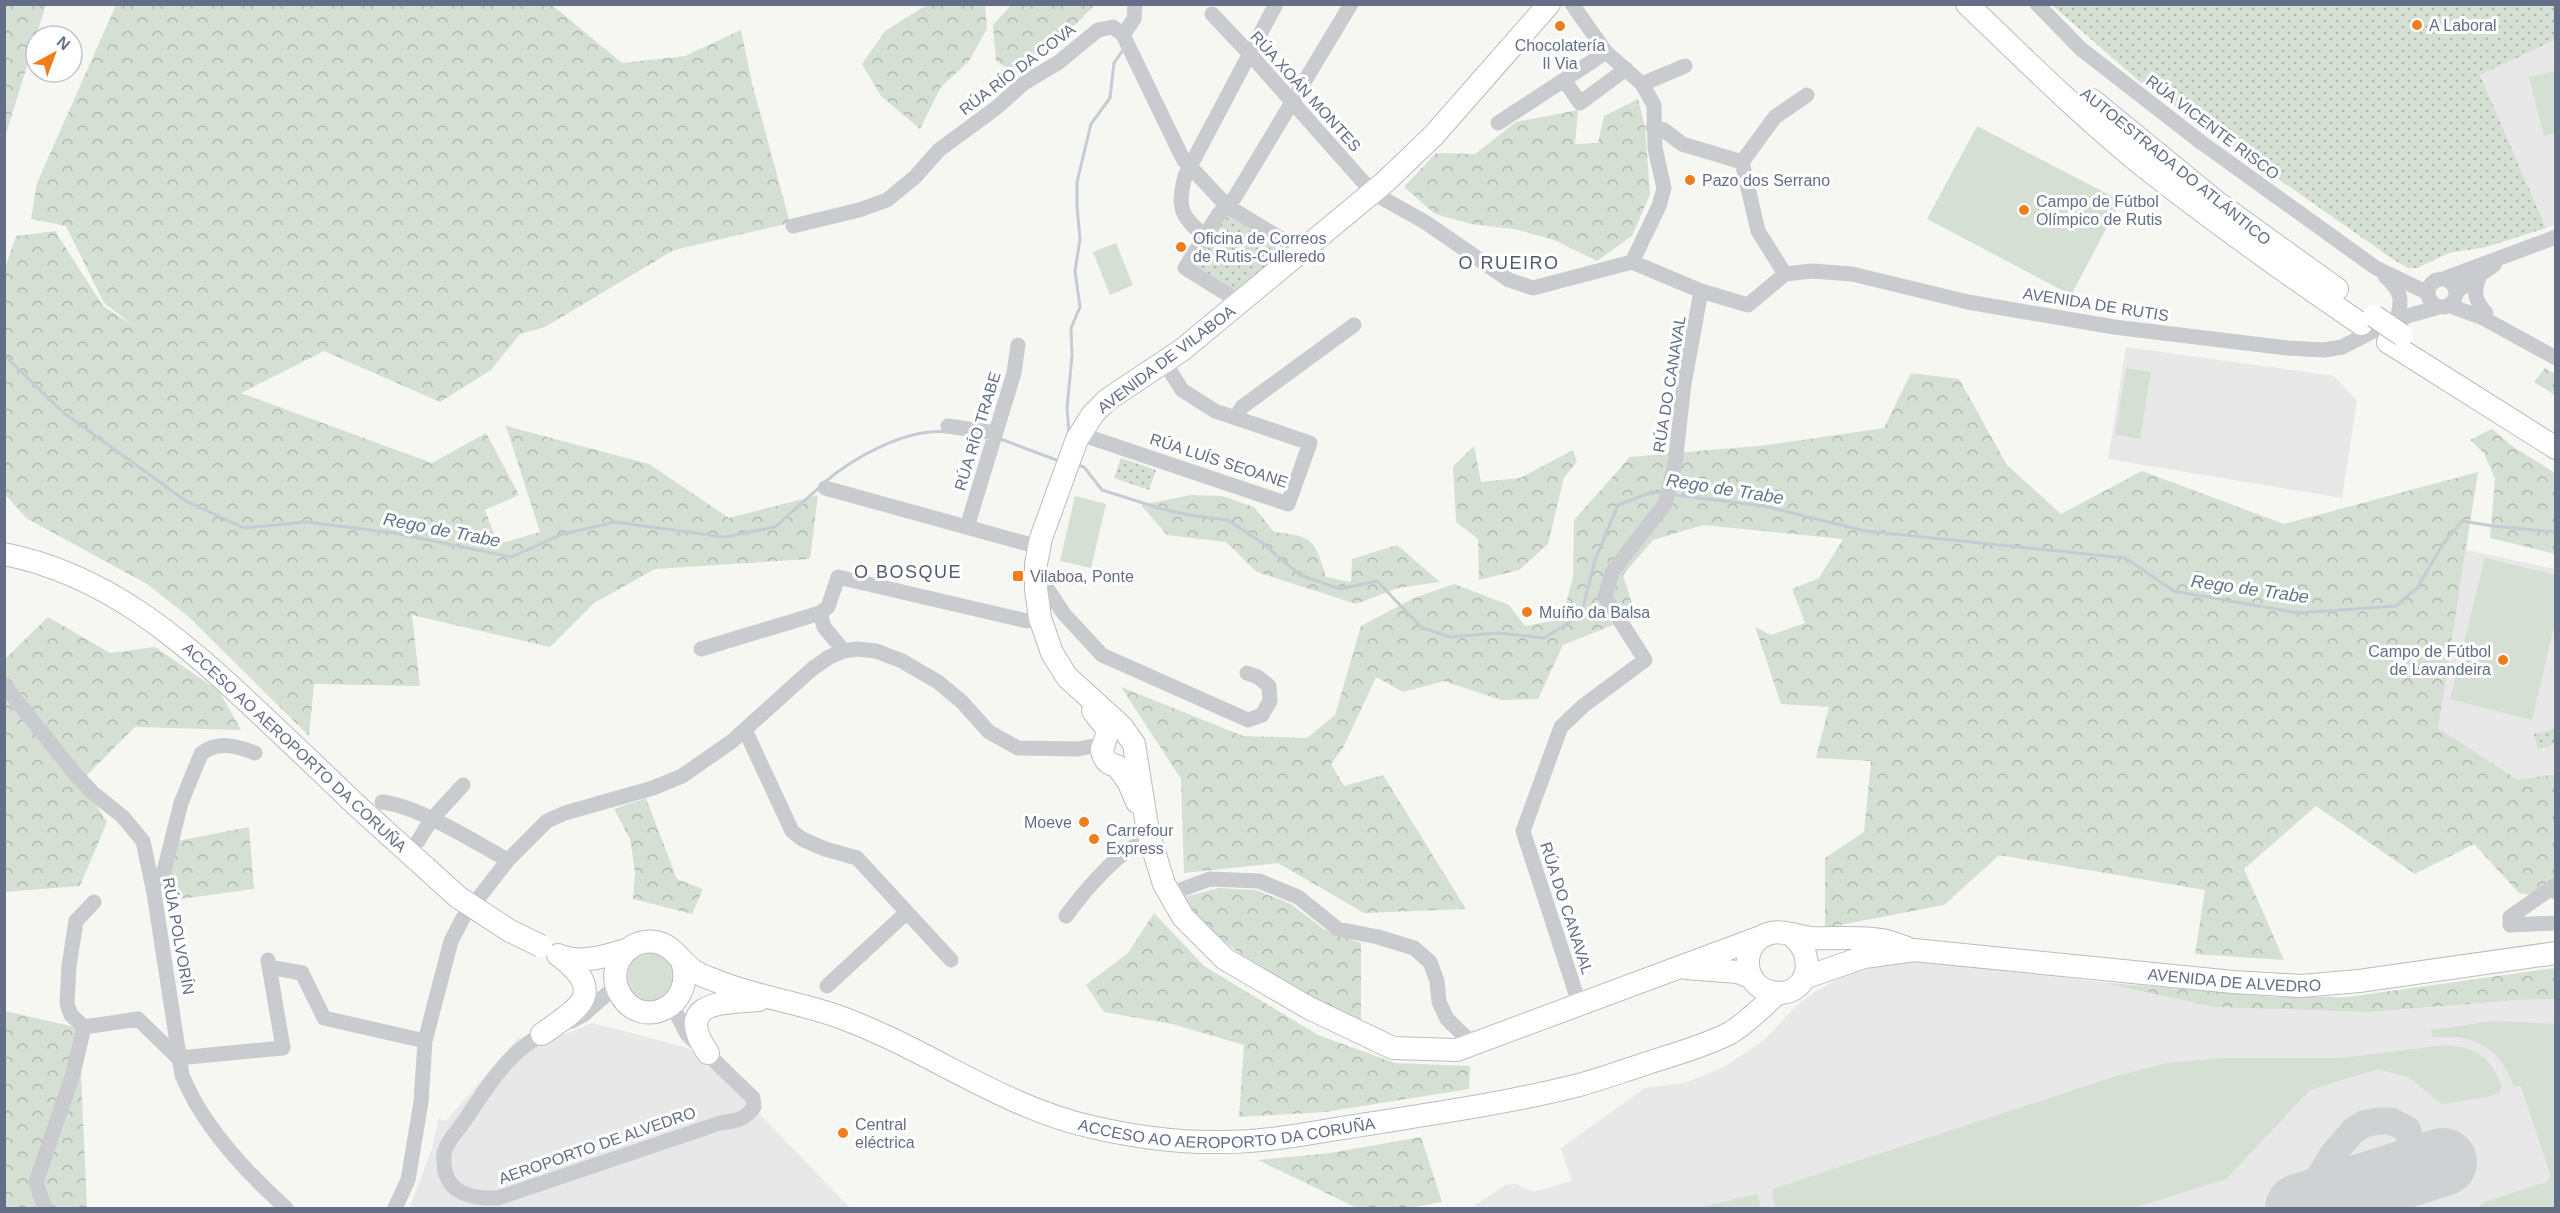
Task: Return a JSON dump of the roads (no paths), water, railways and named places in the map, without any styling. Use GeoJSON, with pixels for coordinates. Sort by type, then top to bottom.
{"type":"FeatureCollection","features":[{"type":"Feature","properties":{"kind":"highway","name":"AVENIDA DE VILABOA"},"geometry":{"type":"LineString","coordinates":[[1067,677],[1052,653],[1042,624],[1036,590],[1037,556],[1078,437],[1093,414],[1107,400],[1165,363],[1299,256],[1373,193],[1434,135],[1549,4]]}},
{"type":"Feature","properties":{"kind":"highway","name":"AUTOESTRADA DO ATLÁNTICO"},"geometry":{"type":"LineString","coordinates":[[1967,4],[2031,67],[2141,164],[2256,253],[2368,320]]}},
{"type":"Feature","properties":{"kind":"highway","name":"AUTOESTRADA DO ATLÁNTICO"},"geometry":{"type":"LineString","coordinates":[[1988,4],[2069,80],[2142,143],[2368,320]]}},
{"type":"Feature","properties":{"kind":"highway"},"geometry":{"type":"LineString","coordinates":[[2368,320],[2396,332],[2556,432]]}},
{"type":"Feature","properties":{"kind":"highway"},"geometry":{"type":"LineString","coordinates":[[2396,332],[2556,448]]}},
{"type":"Feature","properties":{"kind":"highway","name":"ACCESO AO AEROPORTO DA CORUÑA"},"geometry":{"type":"LineString","coordinates":[[15,556],[85,580],[115,595],[175,636],[212,667],[458,897],[510,931],[616,983],[626,1003],[644,1012],[654,1012],[675,1002],[717,993],[776,999]]}},
{"type":"Feature","properties":{"kind":"highway"},"geometry":{"type":"LineString","coordinates":[[1067,677],[1108,731],[1108,751],[1129,783],[1146,842],[1166,889],[1190,926],[1225,958],[1310,1008],[1393,1048],[1457,1050],[1474,1045],[1774,932],[1791,935],[1799,941],[1808,959],[1804,978],[1788,991],[1763,986],[1738,972],[1679,968]]}},
{"type":"Feature","properties":{"kind":"highway"},"geometry":{"type":"LineString","coordinates":[[1067,677],[1085,685],[1100,697],[1125,720],[1138,737],[1149,764],[1166,889]]}},
{"type":"Feature","properties":{"kind":"highway"},"geometry":{"type":"LineString","coordinates":[[1067,677],[1122,727],[1132,745],[1139,752],[1145,766],[1155,813]]}},
{"type":"Feature","properties":{"kind":"highway"},"geometry":{"type":"LineString","coordinates":[[1100,697],[1106,708],[1125,725],[1131,734],[1148,832],[1166,889]]}},
{"type":"Feature","properties":{"kind":"highway"},"geometry":{"type":"LineString","coordinates":[[1108,751],[1122,740],[1132,745]]}},
{"type":"Feature","properties":{"kind":"highway"},"geometry":{"type":"LineString","coordinates":[[1763,986],[1748,969],[1748,958],[1751,948],[1766,935]]}},
{"type":"Feature","properties":{"kind":"highway","name":"AVENIDA DE ALVEDRO"},"geometry":{"type":"LineString","coordinates":[[1791,935],[1881,940],[1914,950],[2234,982],[2301,986],[2359,981],[2556,953]]}},
{"type":"Feature","properties":{"kind":"highway","name":"ACCESO AO AEROPORTO DA CORUÑA"},"geometry":{"type":"LineString","coordinates":[[568,958],[604,957],[638,944],[658,943],[676,953],[696,972],[725,984],[844,1018],[1006,1098],[1048,1114],[1090,1126],[1150,1138],[1223,1142],[1272,1139],[1486,1104],[1579,1085],[1695,1048],[1742,1015],[1763,986]]}},
{"type":"Feature","properties":{"kind":"highway"},"geometry":{"type":"LineString","coordinates":[[616,983],[618,963],[629,949]]}},
{"type":"Feature","properties":{"kind":"highway","name":"AVENIDA DE ALVEDRO"},"geometry":{"type":"LineString","coordinates":[[1804,978],[1864,957],[1914,950]]}},
{"type":"Feature","properties":{"kind":"highway"},"geometry":{"type":"LineString","coordinates":[[542,1034],[570,1014],[585,995],[585,982],[568,958]]}},
{"type":"Feature","properties":{"kind":"highway"},"geometry":{"type":"LineString","coordinates":[[675,1002],[685,981],[682,961]]}},
{"type":"Feature","properties":{"kind":"highway"},"geometry":{"type":"LineString","coordinates":[[708,1053],[697,1037],[696,1028],[698,1019],[708,1006],[721,1002],[776,999]]}},
{"type":"Feature","properties":{"kind":"street"},"geometry":{"type":"LineString","coordinates":[[1136,4],[1134,20],[1123,35],[1183,159],[1227,206],[1290,244],[1299,256]]}},
{"type":"Feature","properties":{"kind":"street"},"geometry":{"type":"LineString","coordinates":[[1205,236],[1188,224],[1181,207],[1180,193],[1189,167],[1276,4]]}},
{"type":"Feature","properties":{"kind":"street"},"geometry":{"type":"LineString","coordinates":[[1237,305],[1230,296],[1185,268],[1293,102],[1351,4]]}},
{"type":"Feature","properties":{"kind":"street"},"geometry":{"type":"LineString","coordinates":[[1572,4],[1606,52],[1642,84],[1654,105],[1655,148],[1664,188],[1659,206],[1632,262],[1701,291],[1748,305],[1785,274],[1758,231],[1742,162],[1775,117],[1807,95]]}},
{"type":"Feature","properties":{"kind":"street","name":"RÚA VICENTE RISCO"},"geometry":{"type":"LineString","coordinates":[[2037,4],[2081,49],[2202,143],[2376,268],[2433,288]]}},
{"type":"Feature","properties":{"kind":"street","name":"RÚA XOÁN MONTES"},"geometry":{"type":"LineString","coordinates":[[1212,14],[1373,193],[1425,222],[1509,280],[1533,288],[1632,262]]}},
{"type":"Feature","properties":{"kind":"street","name":"RÚA RÍO DA COVA"},"geometry":{"type":"LineString","coordinates":[[793,226],[859,210],[887,200],[915,177],[939,150],[996,108],[1024,83],[1059,62],[1098,30],[1113,27],[1123,35]]}},
{"type":"Feature","properties":{"kind":"street"},"geometry":{"type":"LineString","coordinates":[[1498,123],[1606,52]]}},
{"type":"Feature","properties":{"kind":"street"},"geometry":{"type":"LineString","coordinates":[[1642,84],[1685,66]]}},
{"type":"Feature","properties":{"kind":"street"},"geometry":{"type":"LineString","coordinates":[[1564,80],[1580,103],[1626,69]]}},
{"type":"Feature","properties":{"kind":"street"},"geometry":{"type":"LineString","coordinates":[[1653,127],[1664,130],[1682,144],[1742,162]]}},
{"type":"Feature","properties":{"kind":"street","name":"AVENIDA DE RUTIS"},"geometry":{"type":"LineString","coordinates":[[2396,332],[2433,288],[2556,237]]}},
{"type":"Feature","properties":{"kind":"street","name":"AVENIDA DE RUTIS"},"geometry":{"type":"LineString","coordinates":[[1785,274],[1812,271],[1852,274],[1968,302],[2114,327],[2287,348],[2324,350],[2396,332],[2424,309],[2450,300],[2506,256]]}},
{"type":"Feature","properties":{"kind":"street"},"geometry":{"type":"LineString","coordinates":[[2376,268],[2398,292],[2402,302],[2396,332]]}},
{"type":"Feature","properties":{"kind":"street"},"geometry":{"type":"LineString","coordinates":[[2480,275],[2475,286],[2477,303],[2486,313],[2523,339]]}},
{"type":"Feature","properties":{"kind":"street"},"geometry":{"type":"LineString","coordinates":[[2450,300],[2452,283],[2433,288],[2432,303],[2450,300],[2486,313]]}},
{"type":"Feature","properties":{"kind":"street","name":"RÚA DO CANAVAL"},"geometry":{"type":"LineString","coordinates":[[1580,1006],[1523,831],[1561,727],[1582,706],[1645,660],[1605,597],[1612,572],[1665,504],[1675,464],[1684,384],[1701,291]]}},
{"type":"Feature","properties":{"kind":"street"},"geometry":{"type":"LineString","coordinates":[[2450,300],[2556,358]]}},
{"type":"Feature","properties":{"kind":"street"},"geometry":{"type":"LineString","coordinates":[[1165,363],[1182,390],[1215,411],[1236,417],[1242,407],[1354,325]]}},
{"type":"Feature","properties":{"kind":"street","name":"RÚA RÍO TRABE"},"geometry":{"type":"LineString","coordinates":[[967,527],[1014,373],[1018,345]]}},
{"type":"Feature","properties":{"kind":"street","name":"RÚA LUÍS SEOANE"},"geometry":{"type":"LineString","coordinates":[[1078,437],[1288,504],[1310,443],[1236,417]]}},
{"type":"Feature","properties":{"kind":"street"},"geometry":{"type":"LineString","coordinates":[[948,426],[995,434]]}},
{"type":"Feature","properties":{"kind":"street"},"geometry":{"type":"LineString","coordinates":[[825,488],[967,527],[1037,556],[1042,581],[1080,631],[1102,655],[1248,720],[1262,715],[1270,701],[1269,686],[1258,677],[1247,674]]}},
{"type":"Feature","properties":{"kind":"street"},"geometry":{"type":"LineString","coordinates":[[700,649],[820,613],[828,607],[838,577],[1042,624],[1052,615],[1057,615],[1080,631]]}},
{"type":"Feature","properties":{"kind":"street"},"geometry":{"type":"LineString","coordinates":[[820,613],[824,627],[844,651]]}},
{"type":"Feature","properties":{"kind":"street"},"geometry":{"type":"LineString","coordinates":[[395,1209],[408,1180],[421,1102],[425,1041],[451,941],[463,918],[507,860],[548,821],[565,813],[653,788],[682,776],[705,763],[812,669],[844,651],[857,649],[876,651],[902,661],[938,682],[962,702],[989,732],[1001,741],[1018,748],[1108,751]]}},
{"type":"Feature","properties":{"kind":"street","name":"RÚA POLVORÍN"},"geometry":{"type":"LineString","coordinates":[[4,685],[76,775],[135,829],[143,841],[153,885],[173,1006],[178,1058],[188,1091],[233,1156],[286,1209]]}},
{"type":"Feature","properties":{"kind":"street"},"geometry":{"type":"LineString","coordinates":[[745,730],[792,831],[802,839],[825,849],[857,858],[951,960]]}},
{"type":"Feature","properties":{"kind":"street"},"geometry":{"type":"LineString","coordinates":[[153,885],[164,871],[181,803],[201,754],[207,748],[219,745],[242,748],[255,753]]}},
{"type":"Feature","properties":{"kind":"street"},"geometry":{"type":"LineString","coordinates":[[418,842],[431,820],[463,784]]}},
{"type":"Feature","properties":{"kind":"street"},"geometry":{"type":"LineString","coordinates":[[382,802],[394,803],[431,820],[507,860]]}},
{"type":"Feature","properties":{"kind":"street"},"geometry":{"type":"LineString","coordinates":[[1066,916],[1076,902],[1124,854],[1139,843],[1146,842]]}},
{"type":"Feature","properties":{"kind":"street"},"geometry":{"type":"LineString","coordinates":[[1166,889],[1210,879],[1259,881],[1298,897],[1338,929],[1378,937],[1414,948],[1430,962],[1437,981],[1439,1002],[1447,1018],[1474,1045]]}},
{"type":"Feature","properties":{"kind":"street"},"geometry":{"type":"LineString","coordinates":[[2556,885],[2510,917],[2510,925],[2556,923]]}},
{"type":"Feature","properties":{"kind":"street"},"geometry":{"type":"LineString","coordinates":[[84,1027],[71,1015],[68,1004],[69,966],[76,921],[94,902]]}},
{"type":"Feature","properties":{"kind":"street"},"geometry":{"type":"LineString","coordinates":[[827,986],[906,913]]}},
{"type":"Feature","properties":{"kind":"street"},"geometry":{"type":"LineString","coordinates":[[84,1027],[138,1019],[148,1026],[178,1058],[283,1048],[268,963],[302,973],[324,1018],[425,1041]]}},
{"type":"Feature","properties":{"kind":"street","name":"AEROPORTO DE ALVEDRO"},"geometry":{"type":"LineString","coordinates":[[616,983],[583,1015],[542,1034],[518,1052],[497,1074],[444,1151],[444,1173],[463,1195],[479,1199],[498,1198],[720,1123],[738,1121],[748,1115],[754,1107],[753,1098],[687,1034],[675,1002]]}},
{"type":"Feature","properties":{"kind":"street"},"geometry":{"type":"LineString","coordinates":[[45,1209],[36,1182],[73,1074],[84,1027]]}},
{"type":"Feature","properties":{"kind":"waterway"},"geometry":{"type":"LineString","coordinates":[[1069,434],[1067,408],[1072,356],[1071,328],[1080,307],[1075,271],[1080,239],[1077,182],[1091,124],[1110,98],[1114,63],[1123,50]]}},
{"type":"Feature","properties":{"kind":"waterway","name":"Rego de Trabe"},"geometry":{"type":"LineString","coordinates":[[4,355],[64,413],[186,501],[244,528],[306,522],[394,533],[511,557],[563,534],[615,522],[725,537],[775,527],[821,486]]}},
{"type":"Feature","properties":{"kind":"waterway","name":"Rego de Trabe"},"geometry":{"type":"LineString","coordinates":[[825,482],[866,454],[898,439],[931,432],[947,432]]}},
{"type":"Feature","properties":{"kind":"waterway","name":"Rego de Trabe"},"geometry":{"type":"LineString","coordinates":[[998,438],[1059,461]]}},
{"type":"Feature","properties":{"kind":"waterway","name":"Rego de Trabe"},"geometry":{"type":"LineString","coordinates":[[1077,465],[1084,467],[1102,490],[1162,509],[1228,520],[1261,542],[1300,575],[1340,589],[1377,581],[1421,627],[1450,637],[1498,633],[1544,638],[1581,615],[1595,560],[1618,505],[1652,492],[1661,493]]}},
{"type":"Feature","properties":{"kind":"waterway","name":"Rego de Trabe"},"geometry":{"type":"LineString","coordinates":[[1674,495],[1764,506],[1865,531],[2125,558],[2174,591],[2298,613],[2396,606],[2417,588],[2443,544],[2462,521],[2556,532]]}},
{"type":"Feature","properties":{"kind":"place","name":"A Laboral"},"geometry":{"type":"Point","coordinates":[2417,25]}},
{"type":"Feature","properties":{"kind":"place","name":"Chocolatería Il Via"},"geometry":{"type":"Point","coordinates":[1560,26]}},
{"type":"Feature","properties":{"kind":"place","name":"Pazo dos Serrano"},"geometry":{"type":"Point","coordinates":[1690,180]}},
{"type":"Feature","properties":{"kind":"place","name":"Campo de Fútbol Olímpico de Rutis"},"geometry":{"type":"Point","coordinates":[2024,210]}},
{"type":"Feature","properties":{"kind":"place","name":"Oficina de Correos de Rutis-Culleredo"},"geometry":{"type":"Point","coordinates":[1181,247]}},
{"type":"Feature","properties":{"kind":"place","name":"Vilaboa, Ponte"},"geometry":{"type":"Point","coordinates":[1018,576]}},
{"type":"Feature","properties":{"kind":"place","name":"Muíño da Balsa"},"geometry":{"type":"Point","coordinates":[1527,612]}},
{"type":"Feature","properties":{"kind":"place","name":"Campo de Fútbol de Lavandeira"},"geometry":{"type":"Point","coordinates":[2503,660]}},
{"type":"Feature","properties":{"kind":"place","name":"Moeve"},"geometry":{"type":"Point","coordinates":[1084,822]}},
{"type":"Feature","properties":{"kind":"place","name":"Carrefour Express"},"geometry":{"type":"Point","coordinates":[1094,839]}},
{"type":"Feature","properties":{"kind":"place","name":"Central eléctrica"},"geometry":{"type":"Point","coordinates":[843,1133]}},
{"type":"Feature","properties":{"kind":"district","name":"O RUEIRO"},"geometry":{"type":"Point","coordinates":[1509,263]}},
{"type":"Feature","properties":{"kind":"district","name":"O BOSQUE"},"geometry":{"type":"Point","coordinates":[908,572]}}]}
